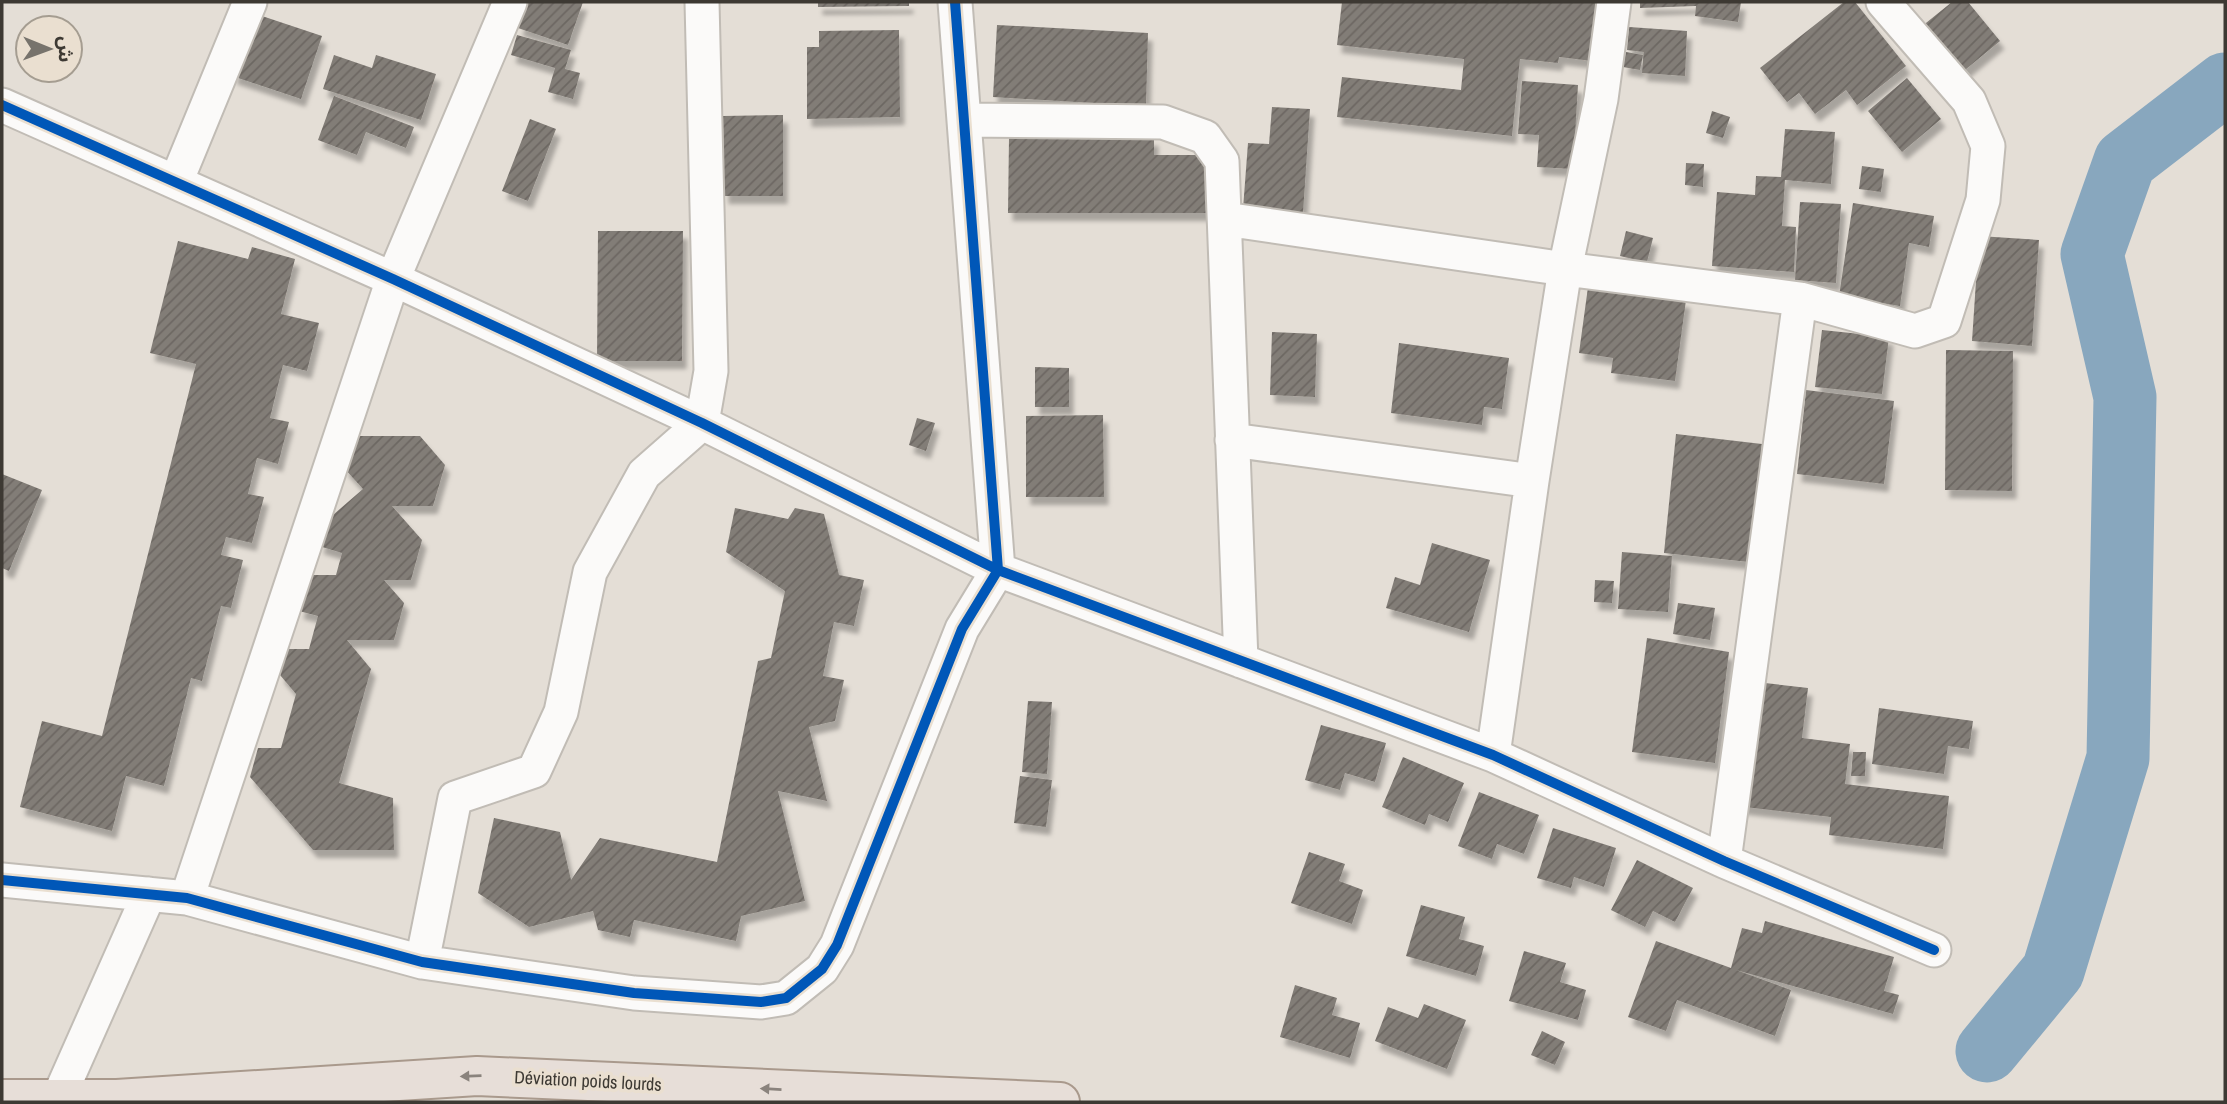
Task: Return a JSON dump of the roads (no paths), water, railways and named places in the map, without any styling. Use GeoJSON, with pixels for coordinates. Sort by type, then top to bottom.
{"type":"FeatureCollection","features":[{"type":"Feature","properties":{"kind":"main road","name":"Déviation poids lourds"},"geometry":{"type":"LineString","coordinates":[[2,1100],[117,1099],[477,1076],[1060,1102]]}},
{"type":"Feature","properties":{"kind":"main road","name":"Déviation poids lourds"},"geometry":{"type":"LineString","coordinates":[[117,1099],[173,1102]]}},
{"type":"Feature","properties":{"kind":"street"},"geometry":{"type":"LineString","coordinates":[[176,182],[250,2]]}},
{"type":"Feature","properties":{"kind":"street"},"geometry":{"type":"LineString","coordinates":[[187,898],[393,279],[510,2]]}},
{"type":"Feature","properties":{"kind":"street"},"geometry":{"type":"LineString","coordinates":[[422,962],[455,797],[534,771],[561,712],[590,572],[644,474],[702,423],[711,371],[702,2]]}},
{"type":"Feature","properties":{"kind":"street"},"geometry":{"type":"LineString","coordinates":[[2,880],[187,898],[422,962],[634,993],[761,1002],[786,998],[822,969],[837,945],[962,629],[998,570],[955,2]]}},
{"type":"Feature","properties":{"kind":"street"},"geometry":{"type":"LineString","coordinates":[[1493,755],[1532,481],[1566,269],[1601,99],[1614,2]]}},
{"type":"Feature","properties":{"kind":"street"},"geometry":{"type":"LineString","coordinates":[[1225,219],[1566,269],[1800,299],[1915,331],[1944,321],[1983,200],[1989,146],[1969,101],[1883,2]]}},
{"type":"Feature","properties":{"kind":"street"},"geometry":{"type":"LineString","coordinates":[[2,105],[393,279],[702,423],[998,570],[1493,755],[1724,861],[1934,950]]}},
{"type":"Feature","properties":{"kind":"street"},"geometry":{"type":"LineString","coordinates":[[964,120],[1163,122],[1205,136],[1223,161],[1241,661]]}},
{"type":"Feature","properties":{"kind":"street"},"geometry":{"type":"LineString","coordinates":[[1724,861],[1800,299]]}},
{"type":"Feature","properties":{"kind":"street"},"geometry":{"type":"LineString","coordinates":[[1232,440],[1532,481]]}},
{"type":"Feature","properties":{"kind":"street"},"geometry":{"type":"LineString","coordinates":[[58,1100],[149,894]]}},
{"type":"Feature","properties":{"kind":"waterway"},"geometry":{"type":"LineString","coordinates":[[1987,1051],[2053,971],[2118,758],[2125,397],[2092,254],[2125,161],[2225,84]]}}]}
